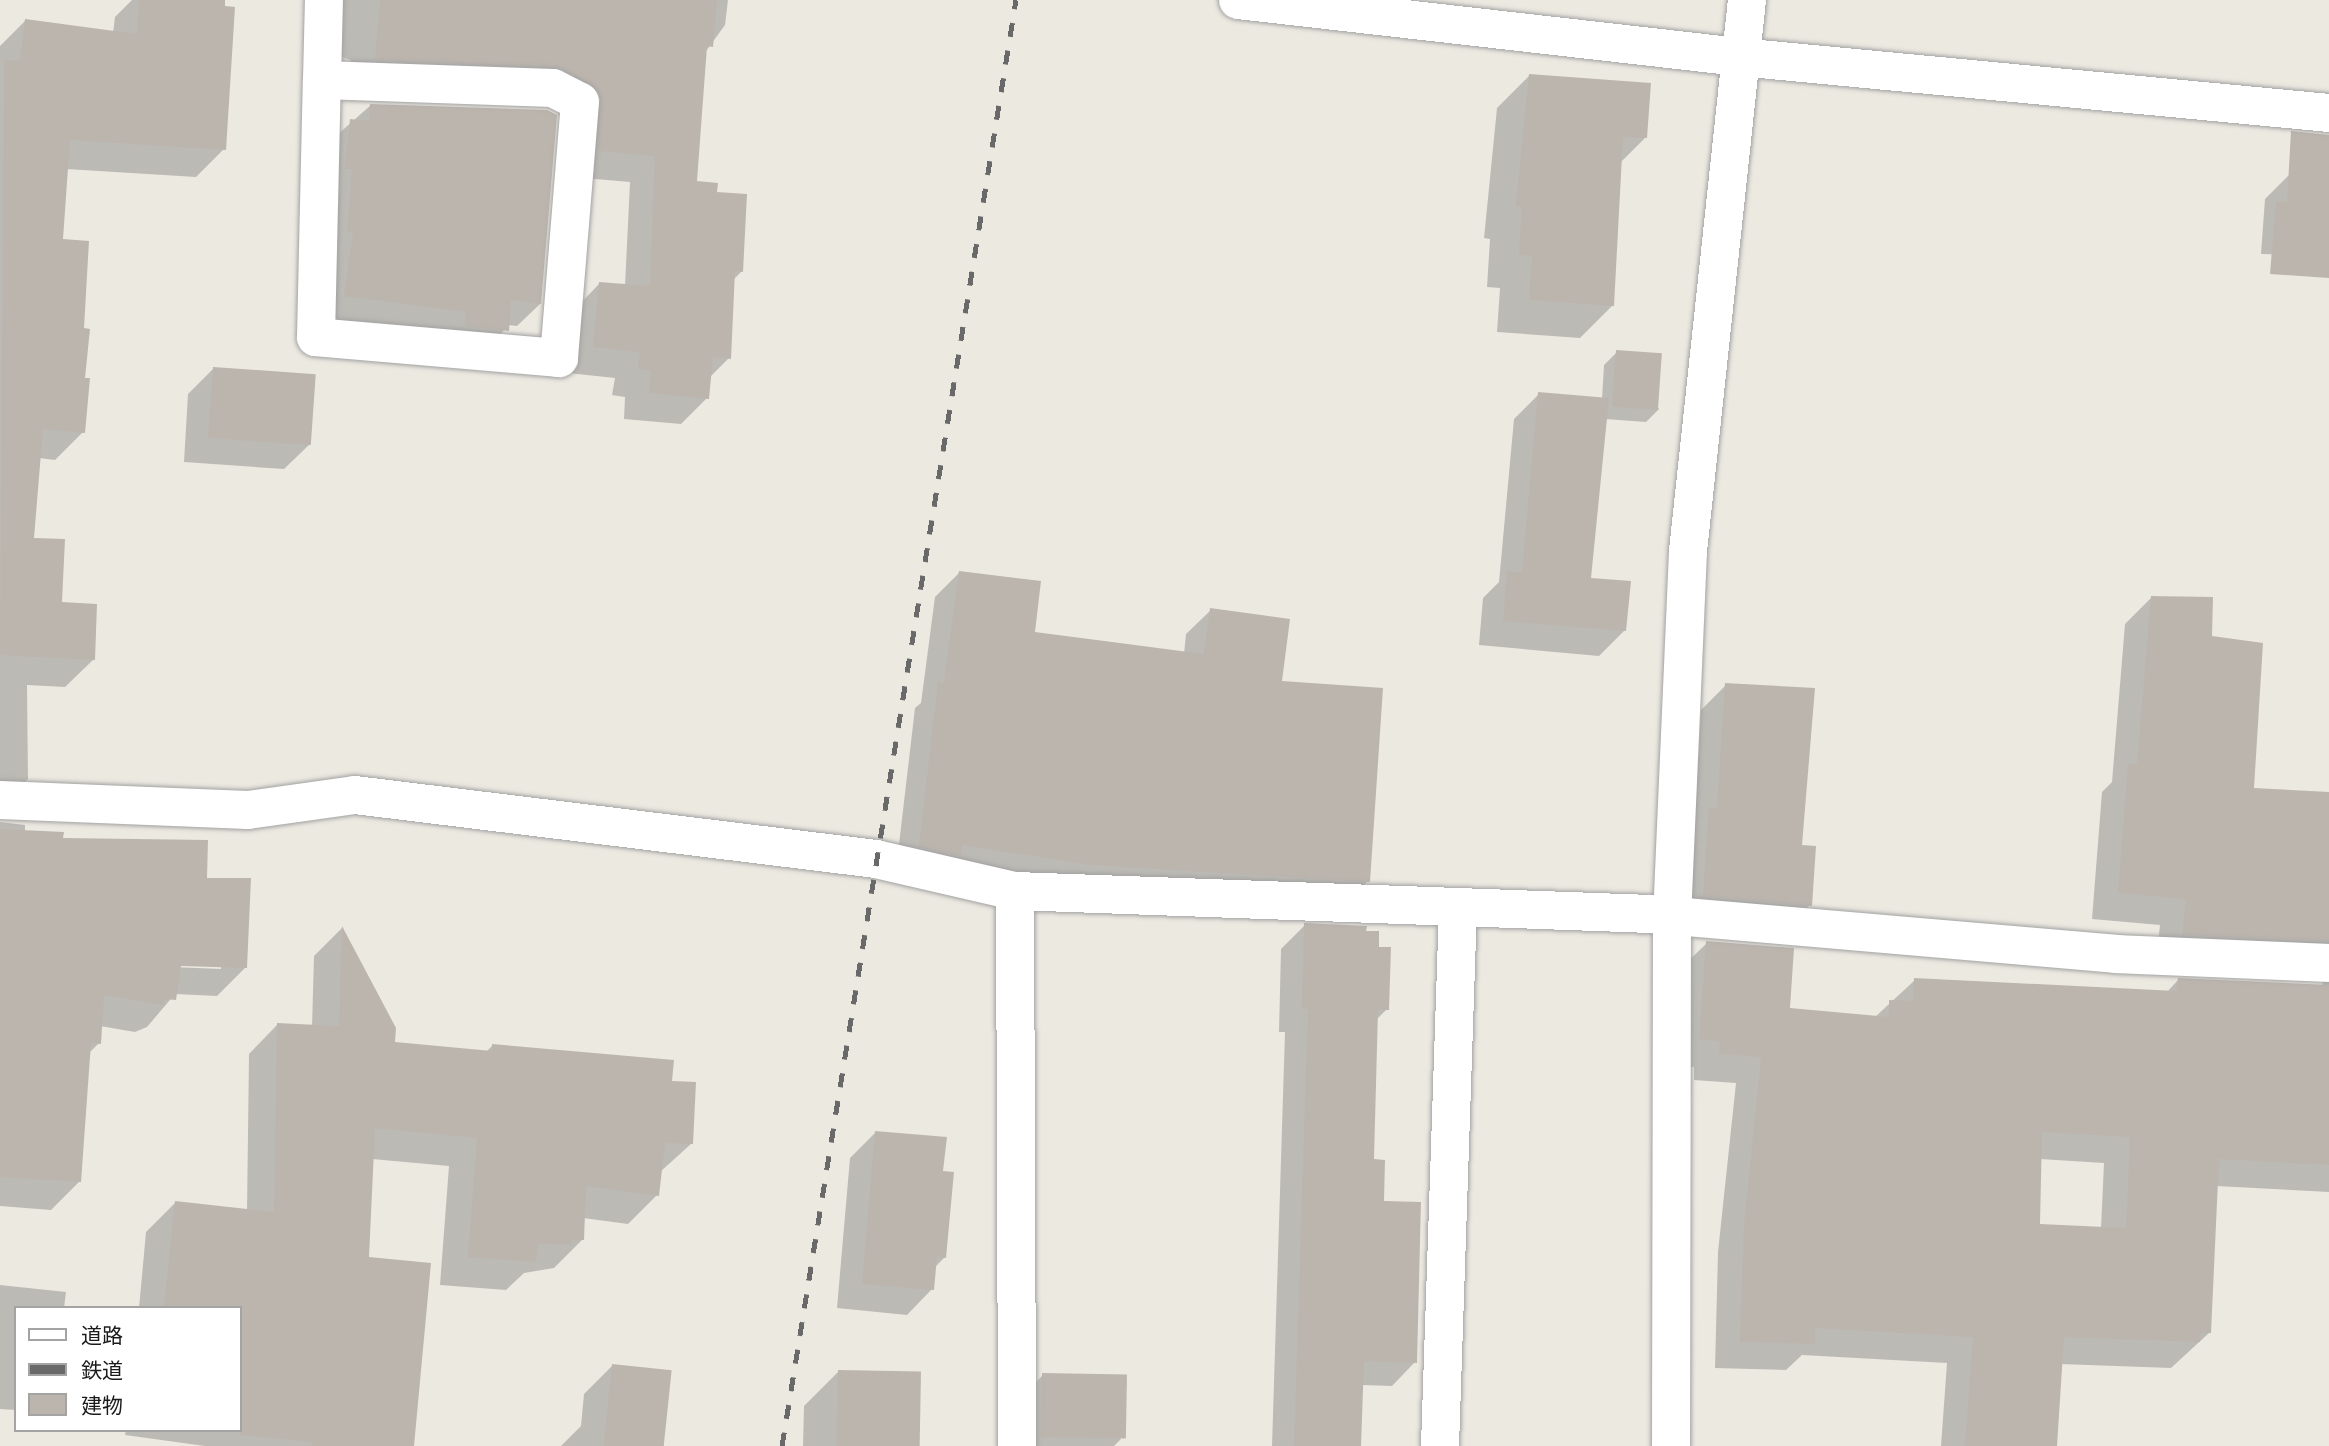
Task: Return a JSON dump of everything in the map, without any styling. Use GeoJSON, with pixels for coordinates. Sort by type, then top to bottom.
{"type":"FeatureCollection","features":[{"type":"Feature","properties":{"kind":"street"},"geometry":{"type":"LineString","coordinates":[[322,80],[553,88],[580,102],[559,358],[316,337],[322,80],[324,0]]}},
{"type":"Feature","properties":{"kind":"street"},"geometry":{"type":"LineString","coordinates":[[1238,0],[1739,57],[2329,113]]}},
{"type":"Feature","properties":{"kind":"street"},"geometry":{"type":"LineString","coordinates":[[1671,1446],[1672,918],[1688,551],[1747,0]]}},
{"type":"Feature","properties":{"kind":"street"},"geometry":{"type":"LineString","coordinates":[[0,800],[248,810],[355,795],[876,859],[1015,891],[1458,907],[1672,918],[2116,954],[2329,963]]}},
{"type":"Feature","properties":{"kind":"street"},"geometry":{"type":"LineString","coordinates":[[1015,891],[1017,1446]]}},
{"type":"Feature","properties":{"kind":"street"},"geometry":{"type":"LineString","coordinates":[[1440,1446],[1458,907]]}},
{"type":"Feature","properties":{"kind":"building"},"geometry":{"type":"Polygon","coordinates":[[[139,0],[225,0],[225,6],[235,7],[226,150],[70,140],[63,239],[89,241],[84,328],[90,329],[85,378],[90,378],[85,433],[43,429],[34,538],[65,539],[62,602],[97,604],[95,660],[0,655],[4,60],[20,61],[25,19],[137,34],[139,0]]]}},
{"type":"Feature","properties":{"kind":"building"},"geometry":{"type":"Polygon","coordinates":[[[380,0],[717,0],[713,47],[707,46],[697,181],[718,183],[717,192],[747,194],[743,272],[735,271],[731,359],[713,357],[709,399],[649,393],[651,371],[638,369],[640,352],[593,347],[599,282],[650,286],[655,156],[598,151],[599,92],[563,68],[375,60],[380,0]]]}},
{"type":"Feature","properties":{"kind":"building"},"geometry":{"type":"Polygon","coordinates":[[[1529,74],[1651,83],[1647,138],[1623,137],[1614,306],[1529,300],[1532,256],[1519,255],[1522,207],[1516,206],[1529,74]]]}},
{"type":"Feature","properties":{"kind":"building"},"geometry":{"type":"Polygon","coordinates":[[[370,104],[547,110],[557,115],[541,304],[511,300],[509,331],[465,326],[466,312],[344,296],[353,233],[347,232],[352,169],[345,169],[350,119],[369,121],[370,104]]]}},
{"type":"Feature","properties":{"kind":"building"},"geometry":{"type":"Polygon","coordinates":[[[2291,131],[2329,135],[2329,278],[2270,274],[2276,201],[2287,202],[2291,131]]]}},
{"type":"Feature","properties":{"kind":"building"},"geometry":{"type":"Polygon","coordinates":[[[1616,350],[1662,353],[1658,410],[1612,407],[1616,350]]]}},
{"type":"Feature","properties":{"kind":"building"},"geometry":{"type":"Polygon","coordinates":[[[213,367],[316,374],[311,445],[208,438],[213,367]]]}},
{"type":"Feature","properties":{"kind":"building"},"geometry":{"type":"Polygon","coordinates":[[[1538,392],[1609,398],[1591,578],[1631,581],[1626,631],[1503,621],[1507,571],[1522,572],[1538,392]]]}},
{"type":"Feature","properties":{"kind":"building"},"geometry":{"type":"Polygon","coordinates":[[[959,571],[1041,581],[1035,632],[1204,654],[1210,608],[1290,619],[1282,681],[1383,688],[1370,882],[1091,865],[962,845],[961,856],[919,847],[938,682],[944,683],[959,571]]]}},
{"type":"Feature","properties":{"kind":"building"},"geometry":{"type":"Polygon","coordinates":[[[2151,596],[2213,597],[2212,636],[2263,643],[2254,788],[2329,792],[2329,941],[2182,935],[2186,899],[2118,893],[2128,764],[2137,765],[2151,596]]]}},
{"type":"Feature","properties":{"kind":"building"},"geometry":{"type":"Polygon","coordinates":[[[1725,683],[1815,688],[1802,845],[1816,846],[1812,906],[1703,896],[1709,808],[1717,808],[1725,683]]]}},
{"type":"Feature","properties":{"kind":"building"},"geometry":{"type":"Polygon","coordinates":[[[0,829],[64,832],[63,838],[208,840],[207,878],[251,878],[247,968],[181,966],[176,1000],[165,999],[164,1005],[104,995],[101,1044],[91,1043],[81,1182],[0,1177],[0,829]]]}},
{"type":"Feature","properties":{"kind":"building"},"geometry":{"type":"Polygon","coordinates":[[[1304,923],[1367,926],[1366,931],[1379,931],[1379,947],[1391,947],[1389,1010],[1378,1010],[1374,1159],[1385,1160],[1384,1201],[1421,1202],[1417,1363],[1364,1361],[1361,1446],[1294,1446],[1308,1009],[1302,1009],[1304,923]]]}},
{"type":"Feature","properties":{"kind":"building"},"geometry":{"type":"Polygon","coordinates":[[[342,926],[396,1028],[395,1042],[492,1051],[492,1044],[674,1060],[672,1081],[696,1082],[693,1144],[665,1143],[659,1196],[586,1186],[584,1240],[572,1240],[572,1245],[538,1244],[536,1262],[468,1257],[477,1138],[375,1128],[369,1257],[431,1263],[414,1446],[312,1446],[312,1442],[240,1435],[242,1306],[164,1306],[175,1201],[274,1212],[277,1023],[339,1026],[342,926]]]}},
{"type":"Feature","properties":{"kind":"building"},"geometry":{"type":"Polygon","coordinates":[[[1706,941],[1794,948],[1790,1008],[1889,1017],[1889,1000],[1913,1001],[1914,978],[2176,991],[2178,978],[2329,985],[2329,1165],[2219,1159],[2211,1333],[2201,1333],[2200,1342],[2064,1337],[2057,1446],[1965,1446],[1973,1337],[1815,1328],[1815,1344],[1740,1342],[1744,1224],[1761,1057],[1719,1054],[1720,1041],[1699,1040],[1706,941]],[[2042,1132],[2040,1224],[2126,1228],[2130,1137],[2042,1132]]]}},
{"type":"Feature","properties":{"kind":"building"},"geometry":{"type":"Polygon","coordinates":[[[875,1131],[947,1137],[943,1171],[954,1172],[946,1258],[937,1257],[934,1290],[862,1284],[875,1131]]]}},
{"type":"Feature","properties":{"kind":"building"},"geometry":{"type":"Polygon","coordinates":[[[612,1364],[672,1370],[664,1446],[603,1446],[612,1364]]]}},
{"type":"Feature","properties":{"kind":"building"},"geometry":{"type":"Polygon","coordinates":[[[838,1370],[921,1371],[920,1446],[837,1446],[838,1370]]]}},
{"type":"Feature","properties":{"kind":"building"},"geometry":{"type":"Polygon","coordinates":[[[1042,1373],[1127,1374],[1126,1438],[1041,1437],[1042,1373]]]}},
{"type":"Feature","properties":{"kind":"railway"},"geometry":{"type":"LineString","coordinates":[[782,1446],[1016,0]]}}]}
